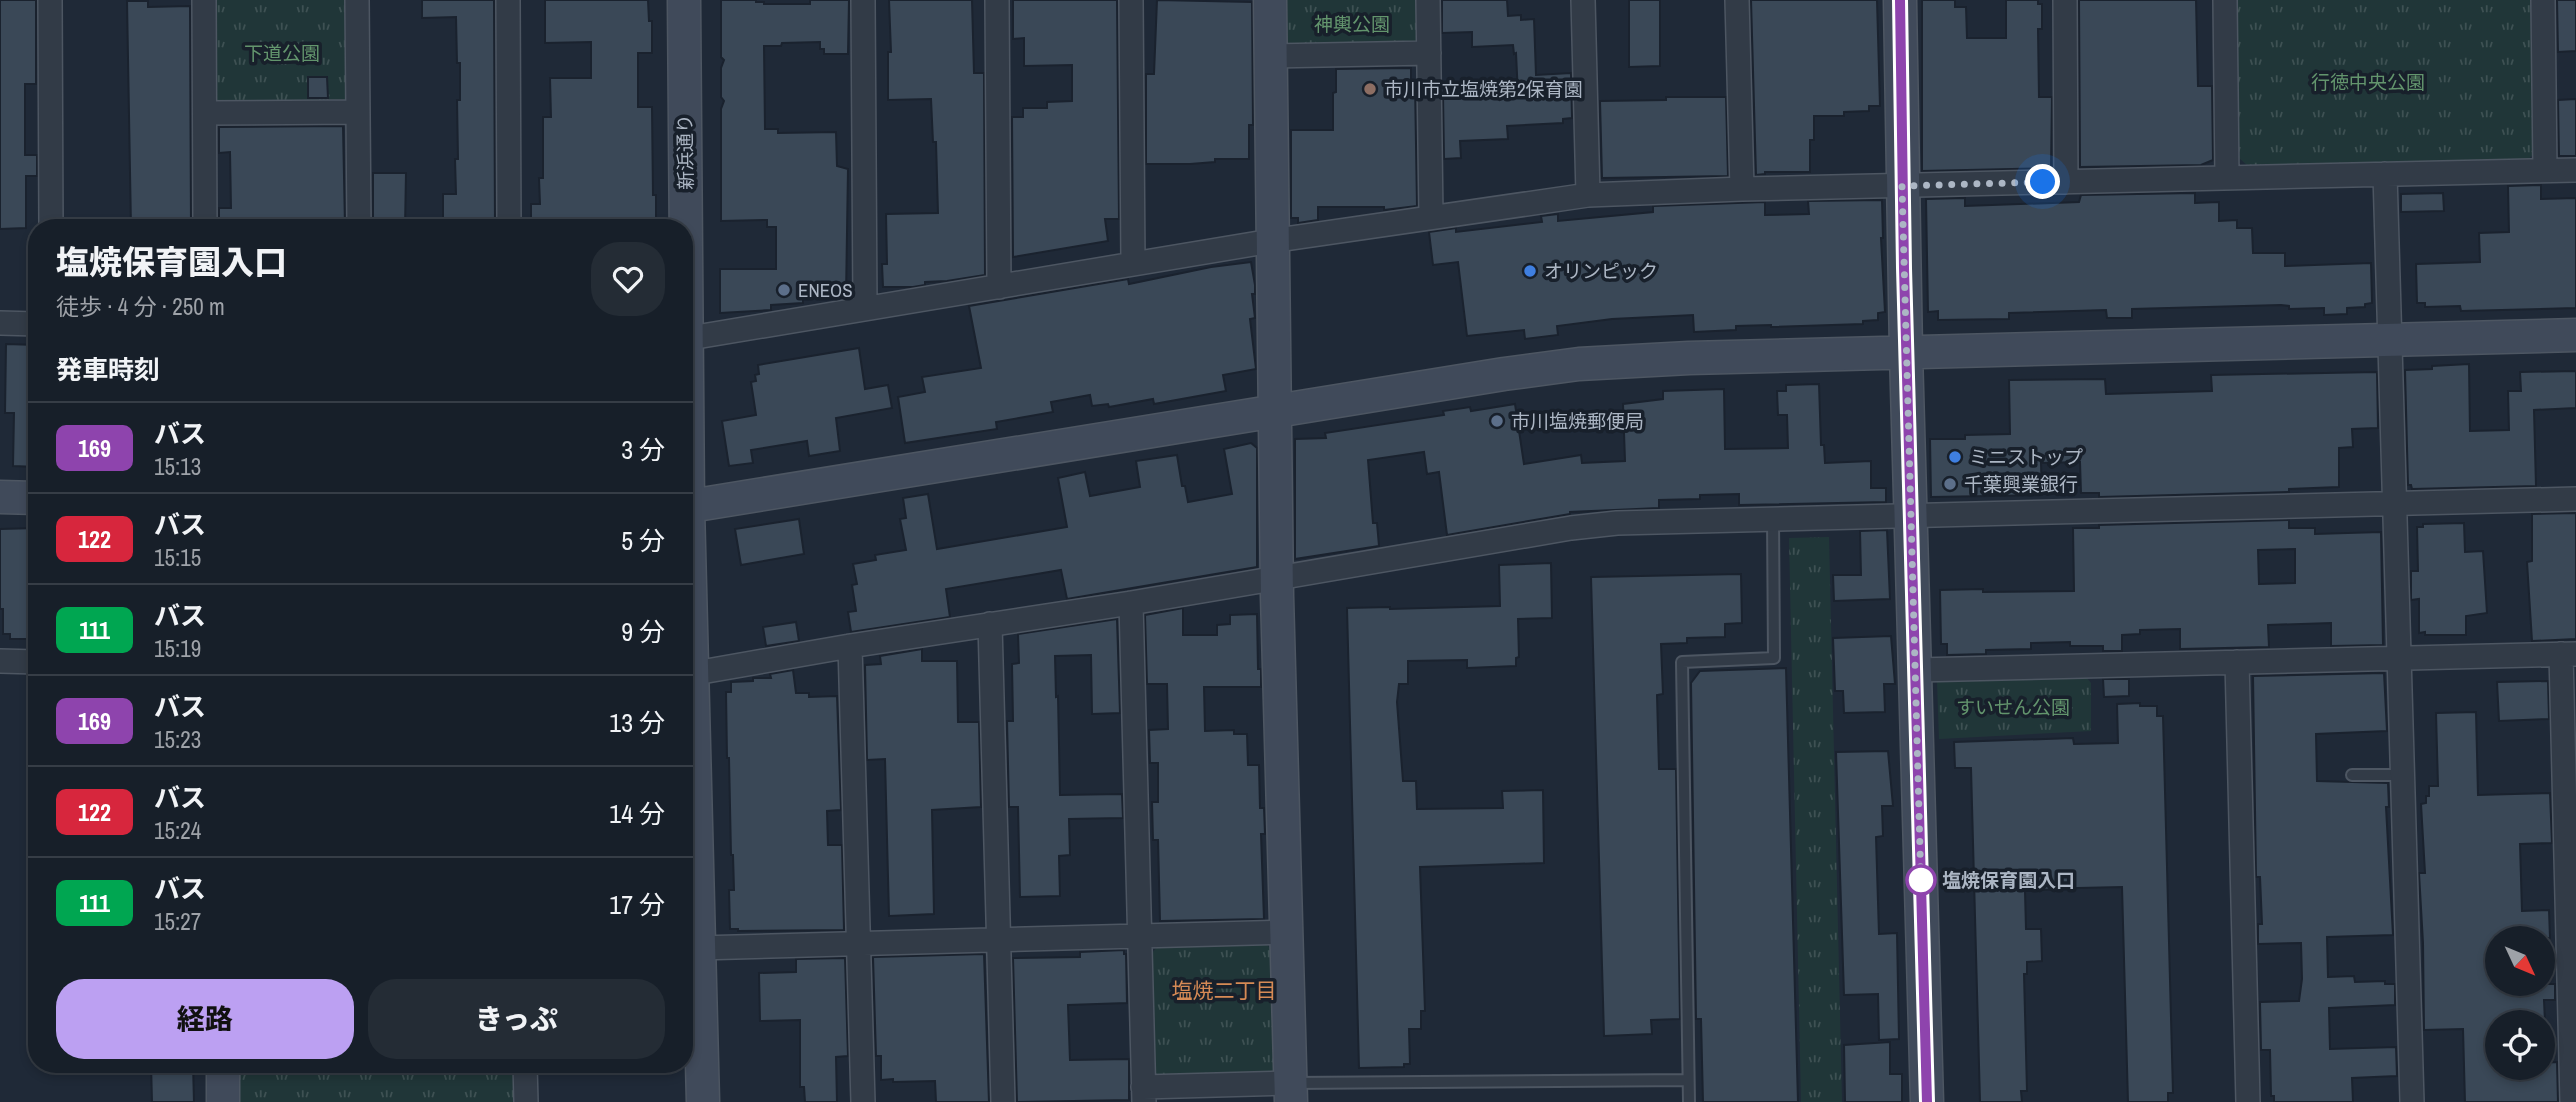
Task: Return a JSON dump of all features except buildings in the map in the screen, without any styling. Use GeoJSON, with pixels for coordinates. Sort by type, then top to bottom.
{"type":"FeatureCollection","features":[{"type":"Feature","properties":{"kind":"street"},"geometry":{"type":"LineString","coordinates":[[50,0],[51,219]]}},
{"type":"Feature","properties":{"kind":"street"},"geometry":{"type":"LineString","coordinates":[[204,0],[205,219]]}},
{"type":"Feature","properties":{"kind":"street"},"geometry":{"type":"LineString","coordinates":[[357,0],[359,219]]}},
{"type":"Feature","properties":{"kind":"street"},"geometry":{"type":"LineString","coordinates":[[508,0],[509,219]]}},
{"type":"Feature","properties":{"kind":"street","name":"新浜通り"},"geometry":{"type":"LineString","coordinates":[[684,0],[685,219]]}},
{"type":"Feature","properties":{"kind":"street"},"geometry":{"type":"LineString","coordinates":[[863,0],[864,308]]}},
{"type":"Feature","properties":{"kind":"street"},"geometry":{"type":"LineString","coordinates":[[997,0],[999,286]]}},
{"type":"Feature","properties":{"kind":"street"},"geometry":{"type":"LineString","coordinates":[[1131,0],[1133,264]]}},
{"type":"Feature","properties":{"kind":"street"},"geometry":{"type":"LineString","coordinates":[[1131,603],[1143,1094],[1291,1092],[1277,577],[1270,0]]}},
{"type":"Feature","properties":{"kind":"street"},"geometry":{"type":"LineString","coordinates":[[1428,0],[1431,216]]}},
{"type":"Feature","properties":{"kind":"street"},"geometry":{"type":"LineString","coordinates":[[1583,0],[1588,195]]}},
{"type":"Feature","properties":{"kind":"street"},"geometry":{"type":"LineString","coordinates":[[1737,0],[1742,189]]}},
{"type":"Feature","properties":{"kind":"street"},"geometry":{"type":"LineString","coordinates":[[1900,0],[1906,353],[1927,1102]]}},
{"type":"Feature","properties":{"kind":"street"},"geometry":{"type":"LineString","coordinates":[[2065,0],[2066,182]]}},
{"type":"Feature","properties":{"kind":"street"},"geometry":{"type":"LineString","coordinates":[[2225,0],[2227,178]]}},
{"type":"Feature","properties":{"kind":"street"},"geometry":{"type":"LineString","coordinates":[[2543,0],[2545,170]]}},
{"type":"Feature","properties":{"kind":"street"},"geometry":{"type":"LineString","coordinates":[[1271,56],[1429,53]]}},
{"type":"Feature","properties":{"kind":"street"},"geometry":{"type":"LineString","coordinates":[[205,113],[357,112]]}},
{"type":"Feature","properties":{"kind":"street"},"geometry":{"type":"LineString","coordinates":[[693,337],[1271,241],[1588,195],[1742,189],[2576,170]]}},
{"type":"Feature","properties":{"kind":"street"},"geometry":{"type":"LineString","coordinates":[[2385,174],[2412,1102]]}},
{"type":"Feature","properties":{"kind":"street"},"geometry":{"type":"LineString","coordinates":[[0,323],[28,324]]}},
{"type":"Feature","properties":{"kind":"street"},"geometry":{"type":"LineString","coordinates":[[693,506],[1274,410],[1579,364],[1689,358],[2576,335]]}},
{"type":"Feature","properties":{"kind":"street"},"geometry":{"type":"LineString","coordinates":[[0,497],[28,498]]}},
{"type":"Feature","properties":{"kind":"street"},"geometry":{"type":"LineString","coordinates":[[693,673],[1131,603],[1571,528],[1617,523],[2576,499]]}},
{"type":"Feature","properties":{"kind":"street"},"geometry":{"type":"LineString","coordinates":[[990,624],[1003,1102]]}},
{"type":"Feature","properties":{"kind":"street"},"geometry":{"type":"LineString","coordinates":[[850,646],[863,1102]]}},
{"type":"Feature","properties":{"kind":"street"},"geometry":{"type":"LineString","coordinates":[[1916,670],[2569,654],[2572,1102]]}},
{"type":"Feature","properties":{"kind":"street"},"geometry":{"type":"LineString","coordinates":[[0,661],[28,662]]}},
{"type":"Feature","properties":{"kind":"street"},"geometry":{"type":"LineString","coordinates":[[2237,662],[2248,1102]]}},
{"type":"Feature","properties":{"kind":"street","name":"新浜通り"},"geometry":{"type":"LineString","coordinates":[[693,796],[703,1102]]}},
{"type":"Feature","properties":{"kind":"street"},"geometry":{"type":"LineString","coordinates":[[698,948],[1286,932]]}},
{"type":"Feature","properties":{"kind":"street"},"geometry":{"type":"LineString","coordinates":[[223,1073],[223,1102]]}},
{"type":"Feature","properties":{"kind":"street"},"geometry":{"type":"LineString","coordinates":[[525,1073],[526,1102]]}},
{"type":"Feature","properties":{"kind":"lane"},"geometry":{"type":"LineString","coordinates":[[1689,1102],[1682,662],[1774,658],[1773,517]]}},
{"type":"Feature","properties":{"kind":"lane"},"geometry":{"type":"LineString","coordinates":[[2353,775],[2403,775]]}},
{"type":"Feature","properties":{"kind":"lane"},"geometry":{"type":"LineString","coordinates":[[1291,1092],[1688,1080]]}},
{"type":"Feature","properties":{"kind":"green space","name":"下道公園"},"geometry":{"type":"Polygon","coordinates":[[[214,0],[350,0],[350,97],[342,106],[224,107],[214,97],[214,0]]]}},
{"type":"Feature","properties":{"kind":"green space","name":"神輿公園"},"geometry":{"type":"Polygon","coordinates":[[[1284,0],[1420,0],[1420,39],[1413,46],[1294,48],[1285,40],[1284,0]]]}},
{"type":"Feature","properties":{"kind":"green space","name":"行徳中央公園"},"geometry":{"type":"Polygon","coordinates":[[[2237,0],[2532,0],[2534,153],[2526,162],[2249,167],[2238,157],[2237,0]]]}},
{"type":"Feature","properties":{"kind":"green space"},"geometry":{"type":"Polygon","coordinates":[[[1829,537],[1842,1102],[1801,1102],[1789,538],[1829,537]]]}},
{"type":"Feature","properties":{"kind":"green space","name":"すいせん公園"},"geometry":{"type":"Polygon","coordinates":[[[2086,677],[2091,683],[2091,731],[1939,739],[1937,680],[2086,677]]]}},
{"type":"Feature","properties":{"kind":"green space"},"geometry":{"type":"Polygon","coordinates":[[[1265,943],[1272,950],[1276,1071],[1270,1078],[1161,1081],[1153,1073],[1152,953],[1158,946],[1265,943]]]}},
{"type":"Feature","properties":{"kind":"green space"},"geometry":{"type":"Polygon","coordinates":[[[236,1073],[515,1073],[516,1102],[237,1102],[236,1073]]]}},
{"type":"Feature","properties":{"kind":"bus line","name":"169"},"geometry":{"type":"LineString","coordinates":[[1900,0],[1904,268],[1927,1102]]}},
{"type":"Feature","properties":{"kind":"place","name":"市川市立塩焼第2保育園"},"geometry":{"type":"Point","coordinates":[1370,89]}},
{"type":"Feature","properties":{"kind":"place","name":"オリンピック"},"geometry":{"type":"Point","coordinates":[1530,271]}},
{"type":"Feature","properties":{"kind":"place","name":"ENEOS"},"geometry":{"type":"Point","coordinates":[784,290]}},
{"type":"Feature","properties":{"kind":"place","name":"市川塩焼郵便局"},"geometry":{"type":"Point","coordinates":[1497,421]}},
{"type":"Feature","properties":{"kind":"place","name":"ミニストップ"},"geometry":{"type":"Point","coordinates":[1955,457]}},
{"type":"Feature","properties":{"kind":"place","name":"千葉興業銀行"},"geometry":{"type":"Point","coordinates":[1950,484]}},
{"type":"Feature","properties":{"kind":"place","name":"塩焼保育園入口"},"geometry":{"type":"Point","coordinates":[1921,880]}},
{"type":"Feature","properties":{"kind":"district","name":"塩焼二丁目"},"geometry":{"type":"Point","coordinates":[1224,991]}},
{"type":"Feature","properties":{"kind":"route"},"geometry":{"type":"LineString","coordinates":[[1921,880],[1921,886],[1902,186],[2043,182]]}}]}
